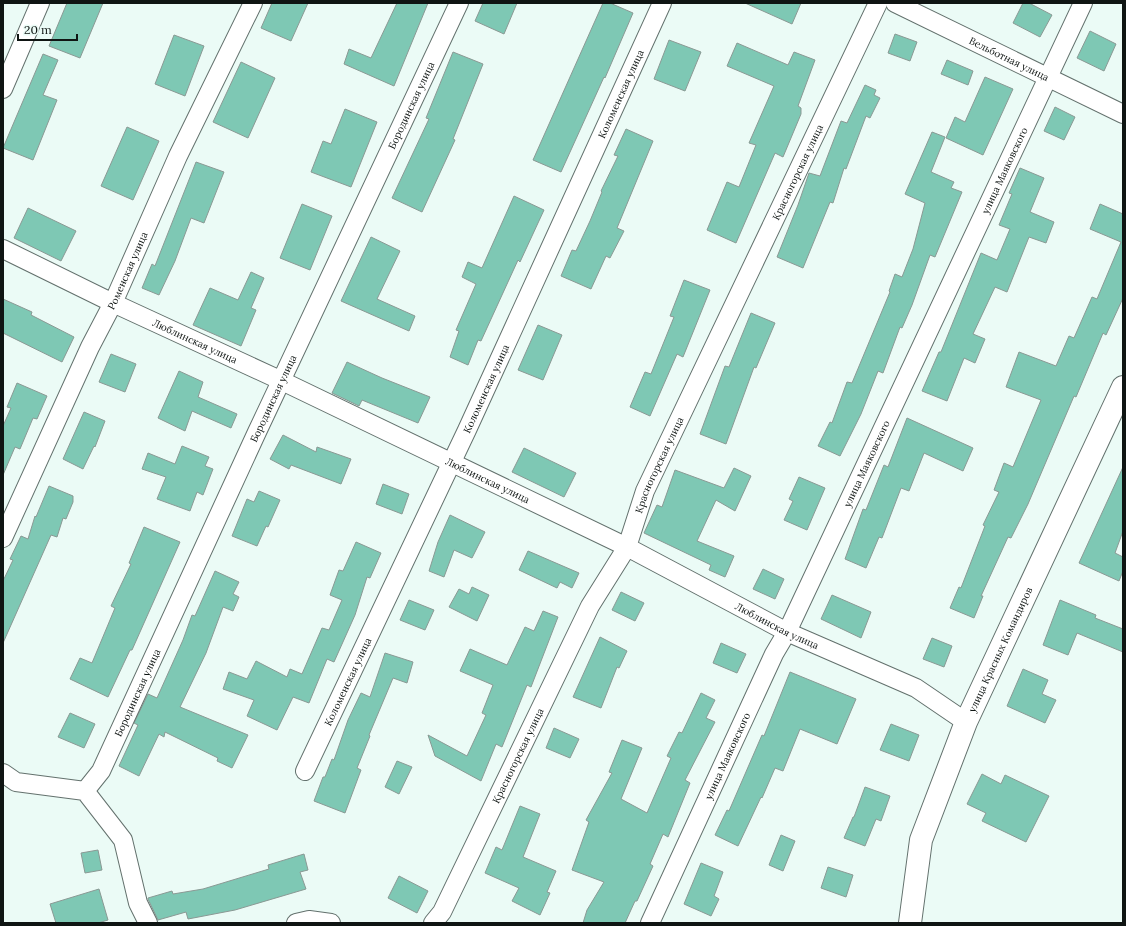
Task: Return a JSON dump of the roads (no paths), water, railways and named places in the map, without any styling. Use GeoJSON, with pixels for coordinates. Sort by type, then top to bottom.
{"type":"FeatureCollection","features":[{"type":"Feature","properties":{"kind":"street"},"geometry":{"type":"LineString","coordinates":[[3,89],[40,3]]}},
{"type":"Feature","properties":{"kind":"street","name":"Роменская улица"},"geometry":{"type":"LineString","coordinates":[[3,538],[90,348],[113,304],[178,156],[253,3]]}},
{"type":"Feature","properties":{"kind":"street","name":"Бородинская улица"},"geometry":{"type":"LineString","coordinates":[[86,791],[101,771],[459,3]]}},
{"type":"Feature","properties":{"kind":"street","name":"Коломенская улица"},"geometry":{"type":"LineString","coordinates":[[305,771],[451,462],[662,3]]}},
{"type":"Feature","properties":{"kind":"street","name":"Красногорская улица"},"geometry":{"type":"LineString","coordinates":[[433,923],[442,912],[590,606],[627,547],[645,491],[878,3]]}},
{"type":"Feature","properties":{"kind":"street","name":"Вельботная улица"},"geometry":{"type":"LineString","coordinates":[[895,3],[1123,114]]}},
{"type":"Feature","properties":{"kind":"street","name":"улица Маяковского"},"geometry":{"type":"LineString","coordinates":[[650,923],[774,654],[788,632],[1083,3]]}},
{"type":"Feature","properties":{"kind":"street","name":"Люблинская улица"},"geometry":{"type":"LineString","coordinates":[[3,250],[113,304],[282,381],[627,547],[788,632],[916,688],[966,722]]}},
{"type":"Feature","properties":{"kind":"street","name":"улица Красных Командиров"},"geometry":{"type":"LineString","coordinates":[[910,923],[921,840],[966,722],[1123,387]]}},
{"type":"Feature","properties":{"kind":"street"},"geometry":{"type":"LineString","coordinates":[[3,773],[16,782],[86,791],[123,840],[138,903],[148,923]]}},
{"type":"Feature","properties":{"kind":"street"},"geometry":{"type":"LineString","coordinates":[[296,923],[309,920],[331,923]]}}]}
